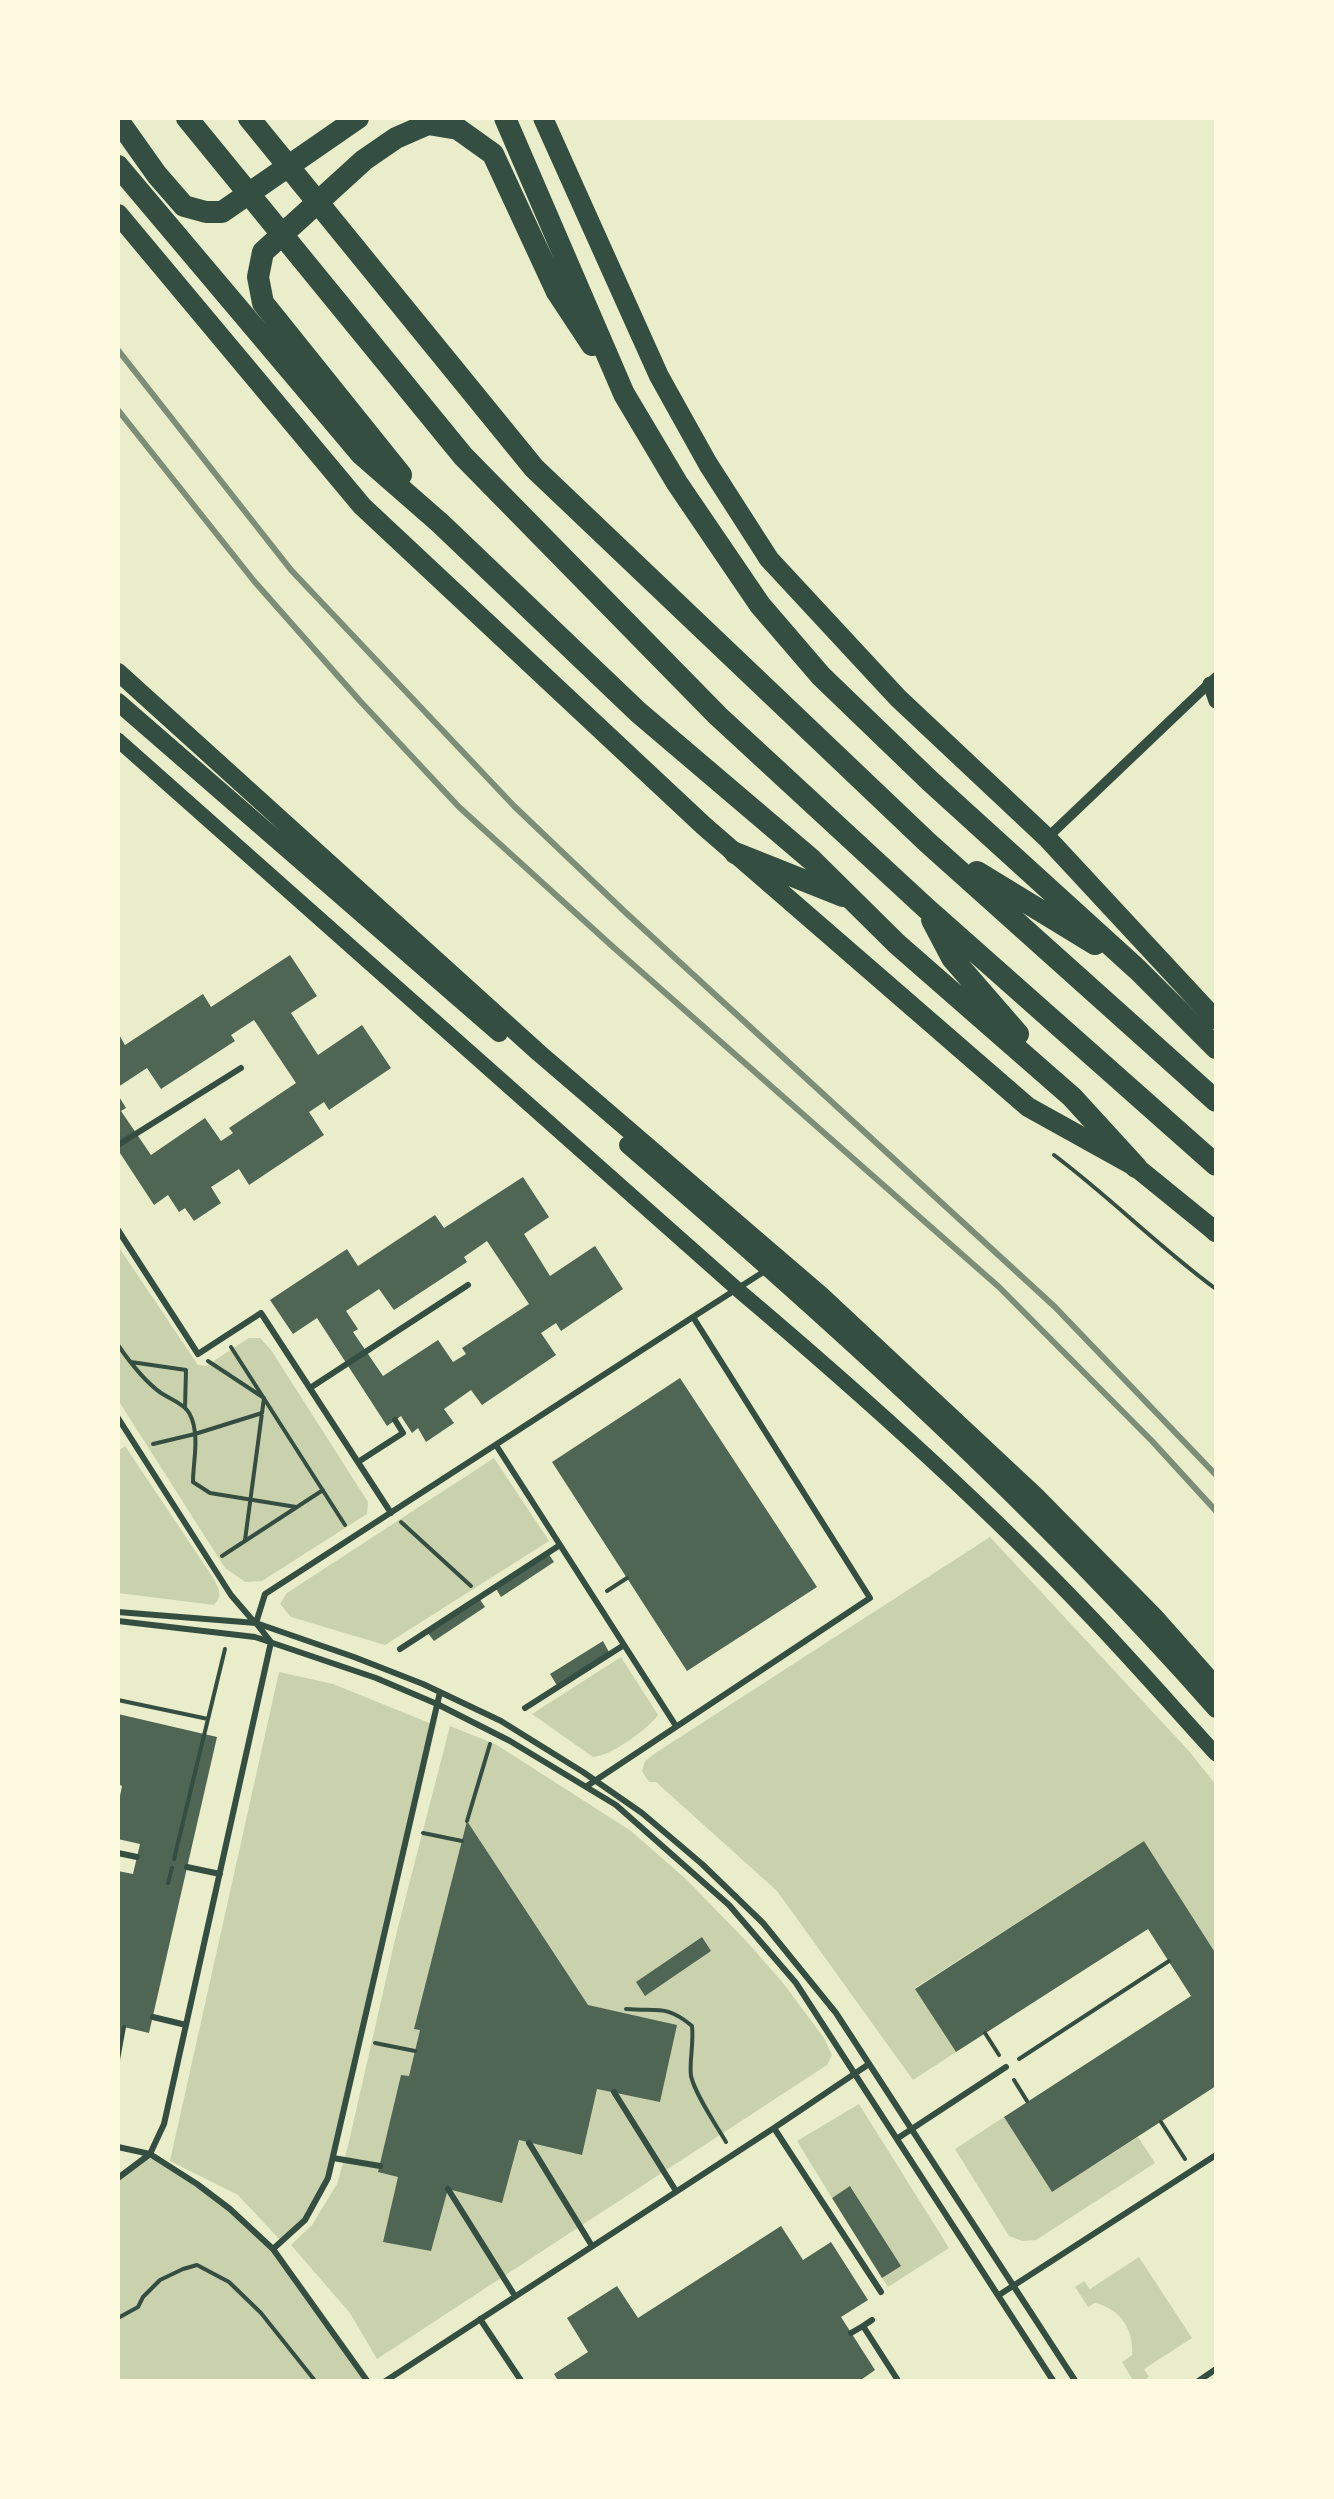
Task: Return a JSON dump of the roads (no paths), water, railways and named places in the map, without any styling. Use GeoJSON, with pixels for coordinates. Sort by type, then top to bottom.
{"type":"FeatureCollection","features":[{"type":"Feature","properties":{"kind":"highway"},"geometry":{"type":"LineString","coordinates":[[186,118],[463,456],[718,716],[926,908],[1216,1165]]}},
{"type":"Feature","properties":{"kind":"highway"},"geometry":{"type":"LineString","coordinates":[[249,118],[534,468],[927,842],[1216,1101]]}},
{"type":"Feature","properties":{"kind":"highway"},"geometry":{"type":"LineString","coordinates":[[118,120],[184,206],[222,212],[358,118]]}},
{"type":"Feature","properties":{"kind":"highway"},"geometry":{"type":"LineString","coordinates":[[505,118],[624,394]]}},
{"type":"Feature","properties":{"kind":"highway"},"geometry":{"type":"LineString","coordinates":[[440,523],[263,304],[258,277],[263,252],[364,160],[396,138],[428,124],[458,129],[493,154],[557,292],[677,483],[760,605],[821,676],[1138,970],[1216,1048]]}},
{"type":"Feature","properties":{"kind":"highway"},"geometry":{"type":"LineString","coordinates":[[118,166],[361,454],[440,523],[638,712],[812,860],[898,944],[1072,1097]]}},
{"type":"Feature","properties":{"kind":"highway"},"geometry":{"type":"LineString","coordinates":[[927,842],[1138,970],[1216,1023]]}},
{"type":"Feature","properties":{"kind":"highway"},"geometry":{"type":"LineString","coordinates":[[735,852],[852,899]]}},
{"type":"Feature","properties":{"kind":"highway"},"geometry":{"type":"LineString","coordinates":[[926,908],[952,958],[1136,1166]]}},
{"type":"Feature","properties":{"kind":"main road"},"geometry":{"type":"LineString","coordinates":[[543,118],[658,376],[769,559],[898,698],[1047,838],[1216,1023]]}},
{"type":"Feature","properties":{"kind":"main road"},"geometry":{"type":"LineString","coordinates":[[118,214],[362,506],[735,852],[1028,1106],[1136,1166],[1215,1230]]}},
{"type":"Feature","properties":{"kind":"main road"},"geometry":{"type":"LineString","coordinates":[[118,672],[539,1053],[807,1283],[894,1363],[1049,1509],[1216,1686]]}},
{"type":"Feature","properties":{"kind":"main road"},"geometry":{"type":"LineString","coordinates":[[118,702],[870,1358],[1095,1577],[1216,1709]]}},
{"type":"Feature","properties":{"kind":"street"},"geometry":{"type":"LineString","coordinates":[[1047,838],[1214,682]]}},
{"type":"Feature","properties":{"kind":"street"},"geometry":{"type":"LineString","coordinates":[[1214,682],[1216,701]]}},
{"type":"Feature","properties":{"kind":"street"},"geometry":{"type":"LineString","coordinates":[[118,740],[983,1509],[1088,1614],[1216,1754]]}},
{"type":"Feature","properties":{"kind":"lane"},"geometry":{"type":"LineString","coordinates":[[118,1145],[240,1068]]}},
{"type":"Feature","properties":{"kind":"lane"},"geometry":{"type":"LineString","coordinates":[[118,1230],[198,1354],[261,1313],[390,1513]]}},
{"type":"Feature","properties":{"kind":"lane"},"geometry":{"type":"LineString","coordinates":[[256,1624],[265,1594],[770,1268]]}},
{"type":"Feature","properties":{"kind":"lane"},"geometry":{"type":"LineString","coordinates":[[310,1388],[468,1285]]}},
{"type":"Feature","properties":{"kind":"lane"},"geometry":{"type":"LineString","coordinates":[[587,1786],[870,1598],[693,1317]]}},
{"type":"Feature","properties":{"kind":"lane"},"geometry":{"type":"LineString","coordinates":[[118,1418],[231,1594],[272,1642]]}},
{"type":"Feature","properties":{"kind":"lane"},"geometry":{"type":"LineString","coordinates":[[358,1462],[403,1433],[395,1420]]}},
{"type":"Feature","properties":{"kind":"lane"},"geometry":{"type":"LineString","coordinates":[[496,1444],[676,1726]]}},
{"type":"Feature","properties":{"kind":"lane"},"geometry":{"type":"LineString","coordinates":[[400,1650],[560,1545]]}},
{"type":"Feature","properties":{"kind":"lane"},"geometry":{"type":"LineString","coordinates":[[118,1612],[256,1624],[354,1656],[501,1721],[642,1813],[763,1923],[836,2013],[1076,2382]]}},
{"type":"Feature","properties":{"kind":"lane"},"geometry":{"type":"LineString","coordinates":[[118,1622],[255,1636],[376,1678],[494,1732],[616,1805],[729,1905],[796,1982],[1054,2382]]}},
{"type":"Feature","properties":{"kind":"lane"},"geometry":{"type":"LineString","coordinates":[[118,2178],[150,2154],[164,2124],[272,1642]]}},
{"type":"Feature","properties":{"kind":"lane"},"geometry":{"type":"LineString","coordinates":[[525,1708],[624,1645]]}},
{"type":"Feature","properties":{"kind":"lane"},"geometry":{"type":"LineString","coordinates":[[273,2248],[305,2220],[328,2178],[440,1692]]}},
{"type":"Feature","properties":{"kind":"lane"},"geometry":{"type":"LineString","coordinates":[[118,1853],[138,1857]]}},
{"type":"Feature","properties":{"kind":"lane"},"geometry":{"type":"LineString","coordinates":[[186,1867],[220,1874]]}},
{"type":"Feature","properties":{"kind":"lane"},"geometry":{"type":"LineString","coordinates":[[153,2018],[186,2025]]}},
{"type":"Feature","properties":{"kind":"lane"},"geometry":{"type":"LineString","coordinates":[[384,2382],[869,2064]]}},
{"type":"Feature","properties":{"kind":"lane"},"geometry":{"type":"LineString","coordinates":[[898,2138],[1006,2068]]}},
{"type":"Feature","properties":{"kind":"lane"},"geometry":{"type":"LineString","coordinates":[[614,2092],[676,2191]]}},
{"type":"Feature","properties":{"kind":"lane"},"geometry":{"type":"LineString","coordinates":[[774,2128],[881,2292]]}},
{"type":"Feature","properties":{"kind":"lane"},"geometry":{"type":"LineString","coordinates":[[529,2143],[592,2246]]}},
{"type":"Feature","properties":{"kind":"lane"},"geometry":{"type":"LineString","coordinates":[[118,2147],[150,2154],[230,2209],[273,2248],[368,2382]]}},
{"type":"Feature","properties":{"kind":"lane"},"geometry":{"type":"LineString","coordinates":[[998,2295],[1216,2156]]}},
{"type":"Feature","properties":{"kind":"lane"},"geometry":{"type":"LineString","coordinates":[[333,2158],[380,2166]]}},
{"type":"Feature","properties":{"kind":"lane"},"geometry":{"type":"LineString","coordinates":[[448,2189],[516,2296]]}},
{"type":"Feature","properties":{"kind":"lane"},"geometry":{"type":"LineString","coordinates":[[480,2319],[522,2382]]}},
{"type":"Feature","properties":{"kind":"lane"},"geometry":{"type":"LineString","coordinates":[[852,2333],[872,2320]]}},
{"type":"Feature","properties":{"kind":"lane"},"geometry":{"type":"LineString","coordinates":[[863,2326],[902,2380]]}},
{"type":"Feature","properties":{"kind":"lane"},"geometry":{"type":"LineString","coordinates":[[1197,2382],[1216,2370]]}},
{"type":"Feature","properties":{"kind":"railway"},"geometry":{"type":"LineString","coordinates":[[118,350],[291,570],[514,806],[1055,1307],[1216,1475]]}},
{"type":"Feature","properties":{"kind":"railway"},"geometry":{"type":"LineString","coordinates":[[118,410],[254,581],[459,807],[999,1287],[1216,1511]]}}]}
